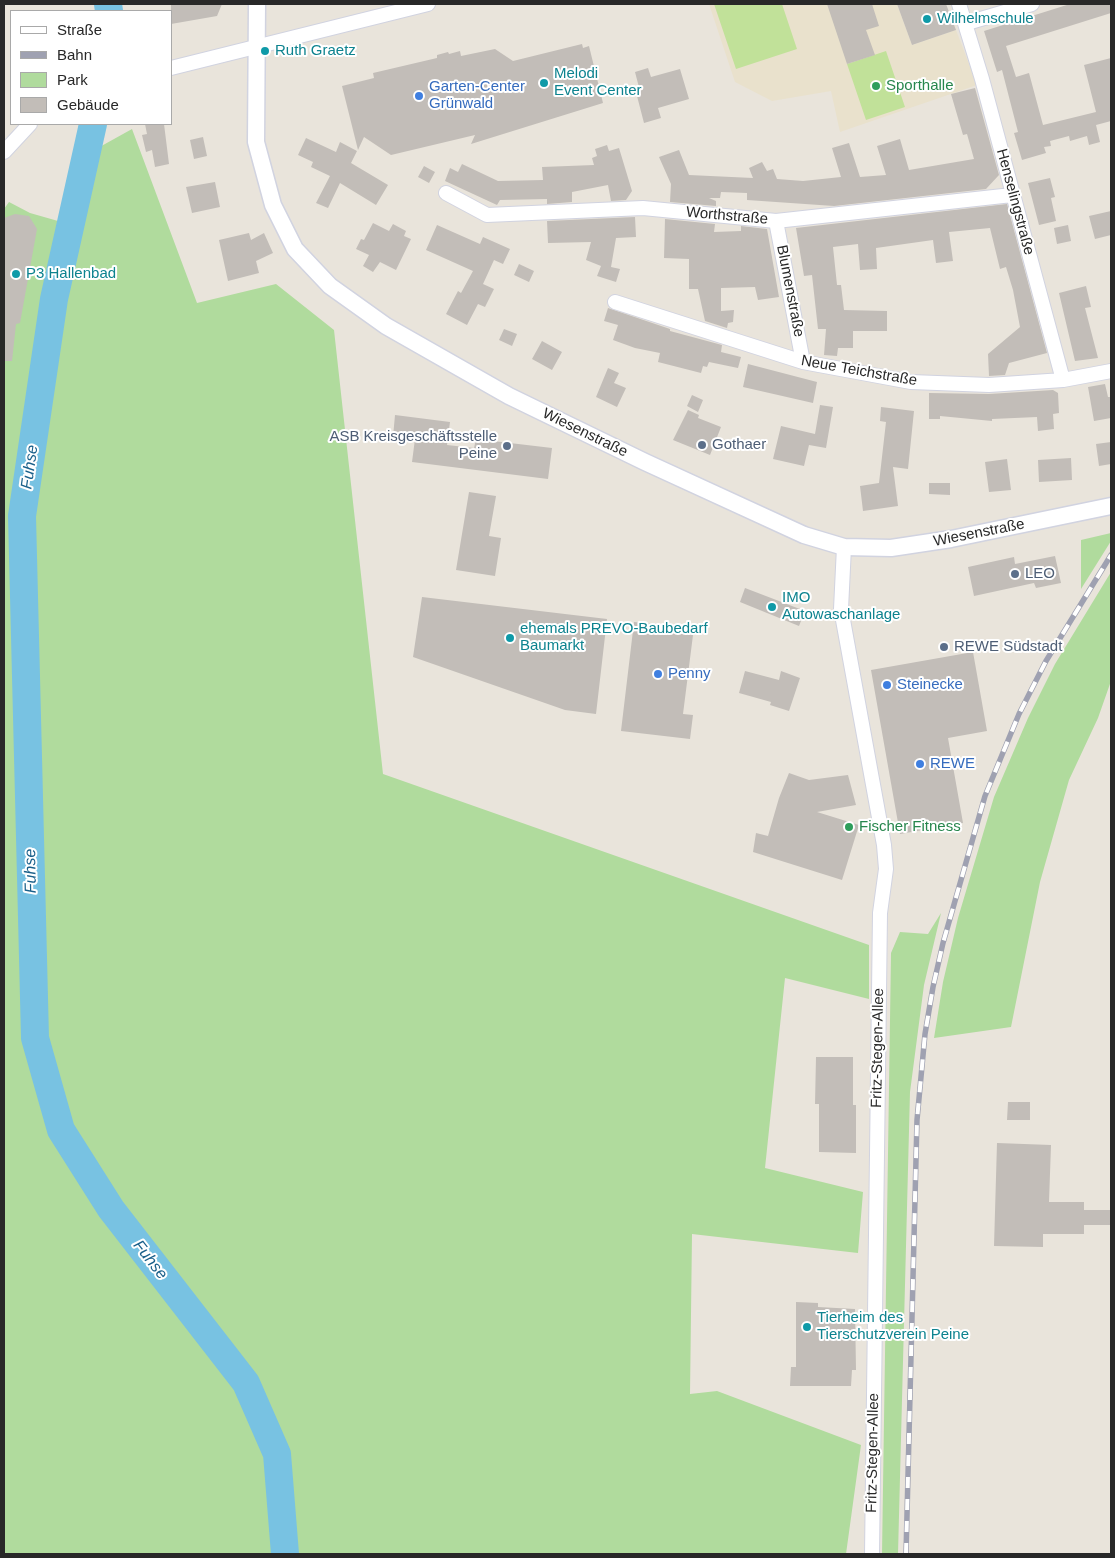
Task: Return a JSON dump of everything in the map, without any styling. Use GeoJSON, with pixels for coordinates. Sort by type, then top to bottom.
{"type":"FeatureCollection","features":[{"type":"Feature","properties":{"kind":"street","name":"Wiesenstraße"},"geometry":{"type":"LineString","coordinates":[[257,4],[256,142],[263,174],[273,205],[295,250],[330,286],[386,326],[509,396],[804,535],[844,547],[891,548],[951,539],[1111,506]]}},
{"type":"Feature","properties":{"kind":"street"},"geometry":{"type":"LineString","coordinates":[[172,68],[428,4]]}},
{"type":"Feature","properties":{"kind":"street","name":"Henselingstraße"},"geometry":{"type":"LineString","coordinates":[[959,4],[967,23],[1063,380]]}},
{"type":"Feature","properties":{"kind":"street"},"geometry":{"type":"LineString","coordinates":[[967,23],[1032,4]]}},
{"type":"Feature","properties":{"kind":"street"},"geometry":{"type":"LineString","coordinates":[[4,152],[29,125]]}},
{"type":"Feature","properties":{"kind":"street","name":"Worthstraße"},"geometry":{"type":"LineString","coordinates":[[446,193],[487,214],[643,208],[776,220],[1012,195]]}},
{"type":"Feature","properties":{"kind":"street","name":"Blumenstraße"},"geometry":{"type":"LineString","coordinates":[[776,220],[804,362]]}},
{"type":"Feature","properties":{"kind":"street","name":"Neue Teichstraße"},"geometry":{"type":"LineString","coordinates":[[616,302],[804,362],[911,382],[989,386],[1063,380],[1111,372]]}},
{"type":"Feature","properties":{"kind":"street","name":"Fritz-Stegen-Allee"},"geometry":{"type":"LineString","coordinates":[[844,547],[841,610],[884,845],[886,870],[880,914],[872,1554]]}},
{"type":"Feature","properties":{"kind":"shaded area"},"geometry":{"type":"Polygon","coordinates":[[[709,4],[897,4],[912,45],[956,30],[977,85],[840,132],[831,91],[772,101],[735,82],[709,4]]]}},
{"type":"Feature","properties":{"kind":"green space"},"geometry":{"type":"Polygon","coordinates":[[[714,4],[782,4],[797,49],[736,69],[714,4]]]}},
{"type":"Feature","properties":{"kind":"green space","name":"Sporthalle"},"geometry":{"type":"Polygon","coordinates":[[[886,51],[905,107],[866,120],[847,64],[886,51]]]}},
{"type":"Feature","properties":{"kind":"green space"},"geometry":{"type":"Polygon","coordinates":[[[132,129],[197,303],[276,284],[334,330],[383,774],[869,945],[869,999],[785,978],[765,1168],[863,1192],[858,1253],[692,1234],[690,1394],[717,1391],[861,1445],[846,1554],[4,1554],[4,209],[9,202],[30,213],[65,223],[78,159],[132,129]]]}},
{"type":"Feature","properties":{"kind":"green space"},"geometry":{"type":"Polygon","coordinates":[[[1111,533],[1111,541],[1081,589],[1081,540],[1111,533]]]}},
{"type":"Feature","properties":{"kind":"green space"},"geometry":{"type":"Polygon","coordinates":[[[1111,572],[1111,681],[1098,718],[1069,780],[1040,882],[1011,1027],[934,1038],[943,982],[958,918],[994,797],[1028,718],[1055,664],[1111,572]]]}},
{"type":"Feature","properties":{"kind":"green space"},"geometry":{"type":"Polygon","coordinates":[[[941,913],[924,985],[910,1092],[898,1554],[882,1554],[891,953],[900,932],[928,934],[941,913]]]}},
{"type":"Feature","properties":{"kind":"building"},"geometry":{"type":"Polygon","coordinates":[[[171,4],[222,4],[217,16],[172,24],[171,4]]]}},
{"type":"Feature","properties":{"kind":"building"},"geometry":{"type":"Polygon","coordinates":[[[827,4],[872,4],[879,26],[866,30],[875,55],[847,64],[827,4]]]}},
{"type":"Feature","properties":{"kind":"building","name":"Wilhelmschule"},"geometry":{"type":"Polygon","coordinates":[[[897,4],[946,4],[956,30],[912,45],[897,4]]]}},
{"type":"Feature","properties":{"kind":"building"},"geometry":{"type":"Polygon","coordinates":[[[1070,4],[1111,4],[1111,13],[1006,46],[1016,77],[1029,73],[1043,125],[1096,112],[1084,65],[1111,58],[1111,121],[1096,125],[1100,142],[1089,145],[1087,136],[1070,141],[1069,136],[1050,141],[1051,146],[1044,147],[1046,153],[1022,160],[1014,133],[1018,132],[1002,70],[997,72],[984,31],[1070,4]]]}},
{"type":"Feature","properties":{"kind":"building"},"geometry":{"type":"Polygon","coordinates":[[[582,44],[583,48],[589,46],[603,103],[471,144],[475,135],[391,155],[364,137],[358,150],[342,86],[374,78],[373,73],[437,58],[437,55],[448,52],[449,54],[460,51],[461,56],[495,49],[513,61],[582,44]]]}},
{"type":"Feature","properties":{"kind":"building"},"geometry":{"type":"Polygon","coordinates":[[[648,68],[651,77],[680,69],[689,99],[658,108],[661,118],[644,123],[637,96],[641,95],[635,72],[648,68]]]}},
{"type":"Feature","properties":{"kind":"building"},"geometry":{"type":"Polygon","coordinates":[[[975,88],[999,175],[986,189],[834,206],[747,200],[747,193],[721,192],[720,198],[709,198],[716,201],[716,206],[670,202],[671,184],[659,157],[679,150],[689,175],[753,178],[749,168],[762,162],[767,171],[773,169],[777,179],[803,181],[841,177],[832,148],[849,143],[860,177],[886,175],[877,146],[900,139],[909,170],[974,159],[967,134],[963,135],[951,94],[975,88]]]}},
{"type":"Feature","properties":{"kind":"building"},"geometry":{"type":"Polygon","coordinates":[[[145,125],[164,125],[169,164],[155,167],[152,150],[146,152],[142,135],[147,134],[145,125]]]}},
{"type":"Feature","properties":{"kind":"building"},"geometry":{"type":"Polygon","coordinates":[[[203,137],[207,156],[194,159],[190,140],[203,137]]]}},
{"type":"Feature","properties":{"kind":"building"},"geometry":{"type":"Polygon","coordinates":[[[306,138],[336,152],[340,142],[357,151],[351,163],[388,185],[376,205],[340,183],[328,208],[316,203],[330,176],[311,167],[313,162],[298,155],[306,138]]]}},
{"type":"Feature","properties":{"kind":"building"},"geometry":{"type":"Polygon","coordinates":[[[607,145],[609,151],[619,148],[632,191],[626,200],[611,201],[608,185],[572,192],[572,202],[547,204],[547,199],[500,200],[497,205],[445,181],[450,168],[458,172],[462,164],[498,181],[543,180],[542,167],[594,165],[592,158],[597,156],[595,149],[607,145]]]}},
{"type":"Feature","properties":{"kind":"building"},"geometry":{"type":"Polygon","coordinates":[[[424,166],[435,172],[429,183],[418,177],[424,166]]]}},
{"type":"Feature","properties":{"kind":"building"},"geometry":{"type":"Polygon","coordinates":[[[1050,178],[1055,197],[1051,198],[1056,221],[1039,225],[1028,183],[1050,178]]]}},
{"type":"Feature","properties":{"kind":"building"},"geometry":{"type":"Polygon","coordinates":[[[215,182],[220,207],[192,213],[186,187],[215,182]]]}},
{"type":"Feature","properties":{"kind":"building"},"geometry":{"type":"Polygon","coordinates":[[[1007,204],[1047,353],[1009,363],[1005,375],[989,376],[988,354],[1020,327],[1013,290],[1006,267],[1000,269],[990,228],[949,232],[953,261],[936,263],[933,240],[876,248],[877,269],[860,270],[858,244],[833,247],[837,285],[841,285],[844,310],[887,311],[887,331],[853,331],[853,348],[838,348],[837,356],[824,355],[826,329],[818,329],[812,275],[804,276],[796,228],[1007,204]]]}},
{"type":"Feature","properties":{"kind":"building"},"geometry":{"type":"Polygon","coordinates":[[[1111,211],[1111,235],[1095,239],[1089,216],[1111,211]]]}},
{"type":"Feature","properties":{"kind":"building","name":"P3 Hallenbad"},"geometry":{"type":"Polygon","coordinates":[[[15,214],[29,216],[37,229],[20,323],[16,324],[12,361],[4,361],[4,218],[15,214]]]}},
{"type":"Feature","properties":{"kind":"building"},"geometry":{"type":"Polygon","coordinates":[[[635,217],[636,237],[616,238],[611,267],[620,269],[616,282],[597,276],[601,266],[586,260],[591,242],[548,243],[547,221],[635,217]]]}},
{"type":"Feature","properties":{"kind":"building"},"geometry":{"type":"Polygon","coordinates":[[[665,219],[715,224],[714,232],[741,231],[741,226],[767,229],[779,297],[758,300],[755,287],[721,288],[721,311],[734,310],[733,322],[728,323],[727,328],[705,321],[698,289],[689,289],[689,259],[664,258],[665,219]]]}},
{"type":"Feature","properties":{"kind":"building"},"geometry":{"type":"Polygon","coordinates":[[[373,223],[389,231],[393,224],[406,231],[404,236],[411,239],[396,270],[380,262],[373,272],[363,266],[369,255],[356,249],[361,239],[364,240],[373,223]]]}},
{"type":"Feature","properties":{"kind":"building"},"geometry":{"type":"Polygon","coordinates":[[[437,225],[480,244],[483,237],[510,249],[503,264],[494,260],[483,284],[494,289],[485,307],[478,304],[467,325],[446,314],[458,291],[461,293],[473,271],[426,250],[437,225]]]}},
{"type":"Feature","properties":{"kind":"building"},"geometry":{"type":"Polygon","coordinates":[[[1068,225],[1071,241],[1057,244],[1054,228],[1068,225]]]}},
{"type":"Feature","properties":{"kind":"building"},"geometry":{"type":"Polygon","coordinates":[[[249,233],[251,240],[264,233],[273,253],[256,261],[259,273],[228,281],[219,240],[249,233]]]}},
{"type":"Feature","properties":{"kind":"building"},"geometry":{"type":"Polygon","coordinates":[[[519,264],[534,271],[529,282],[514,275],[519,264]]]}},
{"type":"Feature","properties":{"kind":"building"},"geometry":{"type":"Polygon","coordinates":[[[1086,286],[1091,307],[1085,308],[1098,358],[1075,361],[1059,293],[1086,286]]]}},
{"type":"Feature","properties":{"kind":"building"},"geometry":{"type":"Polygon","coordinates":[[[608,308],[670,329],[670,331],[722,345],[721,352],[741,357],[738,368],[709,362],[707,367],[703,366],[701,373],[658,362],[660,353],[635,348],[613,340],[618,325],[604,321],[608,308]]]}},
{"type":"Feature","properties":{"kind":"building"},"geometry":{"type":"Polygon","coordinates":[[[504,329],[517,334],[512,346],[499,340],[504,329]]]}},
{"type":"Feature","properties":{"kind":"building"},"geometry":{"type":"Polygon","coordinates":[[[542,341],[562,352],[552,370],[532,359],[542,341]]]}},
{"type":"Feature","properties":{"kind":"building"},"geometry":{"type":"Polygon","coordinates":[[[748,364],[817,382],[813,403],[743,387],[748,364]]]}},
{"type":"Feature","properties":{"kind":"building"},"geometry":{"type":"Polygon","coordinates":[[[608,368],[619,373],[614,383],[626,388],[617,407],[596,397],[608,368]]]}},
{"type":"Feature","properties":{"kind":"building"},"geometry":{"type":"Polygon","coordinates":[[[1105,384],[1108,397],[1111,397],[1111,418],[1094,421],[1088,387],[1105,384]]]}},
{"type":"Feature","properties":{"kind":"building"},"geometry":{"type":"Polygon","coordinates":[[[1053,390],[1058,393],[1059,413],[1053,414],[1054,429],[1038,431],[1037,417],[992,419],[992,421],[940,416],[940,419],[929,419],[929,393],[989,394],[1053,390]]]}},
{"type":"Feature","properties":{"kind":"building"},"geometry":{"type":"Polygon","coordinates":[[[692,395],[703,400],[698,412],[687,406],[692,395]]]}},
{"type":"Feature","properties":{"kind":"building"},"geometry":{"type":"Polygon","coordinates":[[[820,405],[833,407],[826,448],[809,445],[804,466],[773,459],[781,426],[815,434],[820,405]]]}},
{"type":"Feature","properties":{"kind":"building"},"geometry":{"type":"Polygon","coordinates":[[[881,407],[914,411],[908,469],[893,467],[898,506],[863,511],[860,486],[879,483],[886,422],[880,421],[881,407]]]}},
{"type":"Feature","properties":{"kind":"building"},"geometry":{"type":"Polygon","coordinates":[[[688,410],[699,415],[698,418],[721,427],[710,455],[673,440],[688,410]]]}},
{"type":"Feature","properties":{"kind":"building","name":"ASB Kreisgeschäftsstelle Peine"},"geometry":{"type":"Polygon","coordinates":[[[395,415],[450,422],[447,445],[474,448],[476,439],[552,448],[548,479],[412,462],[415,439],[393,437],[395,415]]]}},
{"type":"Feature","properties":{"kind":"building"},"geometry":{"type":"Polygon","coordinates":[[[1111,442],[1111,464],[1099,466],[1096,444],[1111,442]]]}},
{"type":"Feature","properties":{"kind":"building"},"geometry":{"type":"Polygon","coordinates":[[[1071,458],[1072,480],[1039,482],[1038,460],[1071,458]]]}},
{"type":"Feature","properties":{"kind":"building"},"geometry":{"type":"Polygon","coordinates":[[[1007,459],[1011,490],[989,492],[985,462],[1007,459]]]}},
{"type":"Feature","properties":{"kind":"building"},"geometry":{"type":"Polygon","coordinates":[[[929,483],[950,483],[950,495],[929,494],[929,483]]]}},
{"type":"Feature","properties":{"kind":"building"},"geometry":{"type":"Polygon","coordinates":[[[469,492],[496,496],[489,536],[501,538],[495,576],[456,570],[469,492]]]}},
{"type":"Feature","properties":{"kind":"building"},"geometry":{"type":"Polygon","coordinates":[[[1055,556],[1061,583],[1036,588],[1034,583],[974,596],[968,567],[1014,557],[1015,564],[1055,556]]]}},
{"type":"Feature","properties":{"kind":"building","name":"IMO Autowaschanlage"},"geometry":{"type":"Polygon","coordinates":[[[745,588],[805,611],[799,626],[740,602],[745,588]]]}},
{"type":"Feature","properties":{"kind":"building","name":"ehemals PREVO-Baubedarf Baumarkt"},"geometry":{"type":"Polygon","coordinates":[[[422,597],[607,619],[596,714],[565,710],[413,657],[422,597]]]}},
{"type":"Feature","properties":{"kind":"building","name":"Penny"},"geometry":{"type":"Polygon","coordinates":[[[634,622],[665,625],[664,631],[693,635],[683,714],[693,715],[690,739],[621,731],[634,622]]]}},
{"type":"Feature","properties":{"kind":"building","name":"REWE"},"geometry":{"type":"Polygon","coordinates":[[[973,652],[987,731],[948,738],[963,823],[900,834],[871,670],[973,652]]]}},
{"type":"Feature","properties":{"kind":"building"},"geometry":{"type":"Polygon","coordinates":[[[745,671],[779,680],[781,671],[800,678],[789,711],[770,705],[771,702],[739,693],[745,671]]]}},
{"type":"Feature","properties":{"kind":"building"},"geometry":{"type":"Polygon","coordinates":[[[789,773],[809,780],[848,775],[856,805],[817,812],[859,825],[842,880],[753,852],[756,833],[768,836],[779,798],[789,773]]]}},
{"type":"Feature","properties":{"kind":"building"},"geometry":{"type":"Polygon","coordinates":[[[816,1057],[853,1057],[856,1153],[819,1152],[819,1104],[815,1104],[816,1057]]]}},
{"type":"Feature","properties":{"kind":"building"},"geometry":{"type":"Polygon","coordinates":[[[1008,1102],[1030,1102],[1030,1120],[1007,1120],[1008,1102]]]}},
{"type":"Feature","properties":{"kind":"building"},"geometry":{"type":"Polygon","coordinates":[[[997,1143],[1051,1145],[1049,1202],[1084,1202],[1084,1210],[1111,1210],[1111,1225],[1084,1225],[1084,1234],[1043,1234],[1043,1247],[994,1246],[997,1143]]]}},
{"type":"Feature","properties":{"kind":"building","name":"Tierheim des Tierschutzverein Peine"},"geometry":{"type":"Polygon","coordinates":[[[796,1302],[818,1303],[818,1307],[855,1309],[856,1370],[852,1370],[851,1386],[790,1386],[791,1367],[796,1367],[796,1302]]]}},
{"type":"Feature","properties":{"kind":"waterway","name":"Fuhse"},"geometry":{"type":"LineString","coordinates":[[108,4],[109,10]]}},
{"type":"Feature","properties":{"kind":"waterway","name":"Fuhse"},"geometry":{"type":"LineString","coordinates":[[93,125],[54,299],[22,516],[35,1038],[61,1130],[111,1209],[246,1383],[277,1454],[285,1554]]}},
{"type":"Feature","properties":{"kind":"railway"},"geometry":{"type":"LineString","coordinates":[[906,1554],[917,1120],[925,1034],[933,987],[943,943],[985,796],[1019,714],[1046,661],[1111,555]]}},
{"type":"Feature","properties":{"kind":"place","name":"Wilhelmschule"},"geometry":{"type":"Point","coordinates":[927,19]}},
{"type":"Feature","properties":{"kind":"place","name":"Ruth Graetz"},"geometry":{"type":"Point","coordinates":[265,51]}},
{"type":"Feature","properties":{"kind":"place","name":"Melodi Event Center"},"geometry":{"type":"Point","coordinates":[544,83]}},
{"type":"Feature","properties":{"kind":"place","name":"Sporthalle"},"geometry":{"type":"Point","coordinates":[876,86]}},
{"type":"Feature","properties":{"kind":"place","name":"Garten-Center Grünwald"},"geometry":{"type":"Point","coordinates":[419,96]}},
{"type":"Feature","properties":{"kind":"place","name":"P3 Hallenbad"},"geometry":{"type":"Point","coordinates":[16,274]}},
{"type":"Feature","properties":{"kind":"place","name":"Gothaer"},"geometry":{"type":"Point","coordinates":[702,445]}},
{"type":"Feature","properties":{"kind":"place","name":"ASB Kreisgeschäftsstelle Peine"},"geometry":{"type":"Point","coordinates":[507,446]}},
{"type":"Feature","properties":{"kind":"place","name":"LEO"},"geometry":{"type":"Point","coordinates":[1015,574]}},
{"type":"Feature","properties":{"kind":"place","name":"IMO Autowaschanlage"},"geometry":{"type":"Point","coordinates":[772,607]}},
{"type":"Feature","properties":{"kind":"place","name":"ehemals PREVO-Baubedarf Baumarkt"},"geometry":{"type":"Point","coordinates":[510,638]}},
{"type":"Feature","properties":{"kind":"place","name":"REWE Südstadt"},"geometry":{"type":"Point","coordinates":[944,647]}},
{"type":"Feature","properties":{"kind":"place","name":"Penny"},"geometry":{"type":"Point","coordinates":[658,674]}},
{"type":"Feature","properties":{"kind":"place","name":"Steinecke"},"geometry":{"type":"Point","coordinates":[887,685]}},
{"type":"Feature","properties":{"kind":"place","name":"REWE"},"geometry":{"type":"Point","coordinates":[920,764]}},
{"type":"Feature","properties":{"kind":"place","name":"Fischer Fitness"},"geometry":{"type":"Point","coordinates":[849,827]}},
{"type":"Feature","properties":{"kind":"place","name":"Tierheim des Tierschutzverein Peine"},"geometry":{"type":"Point","coordinates":[807,1327]}}]}
